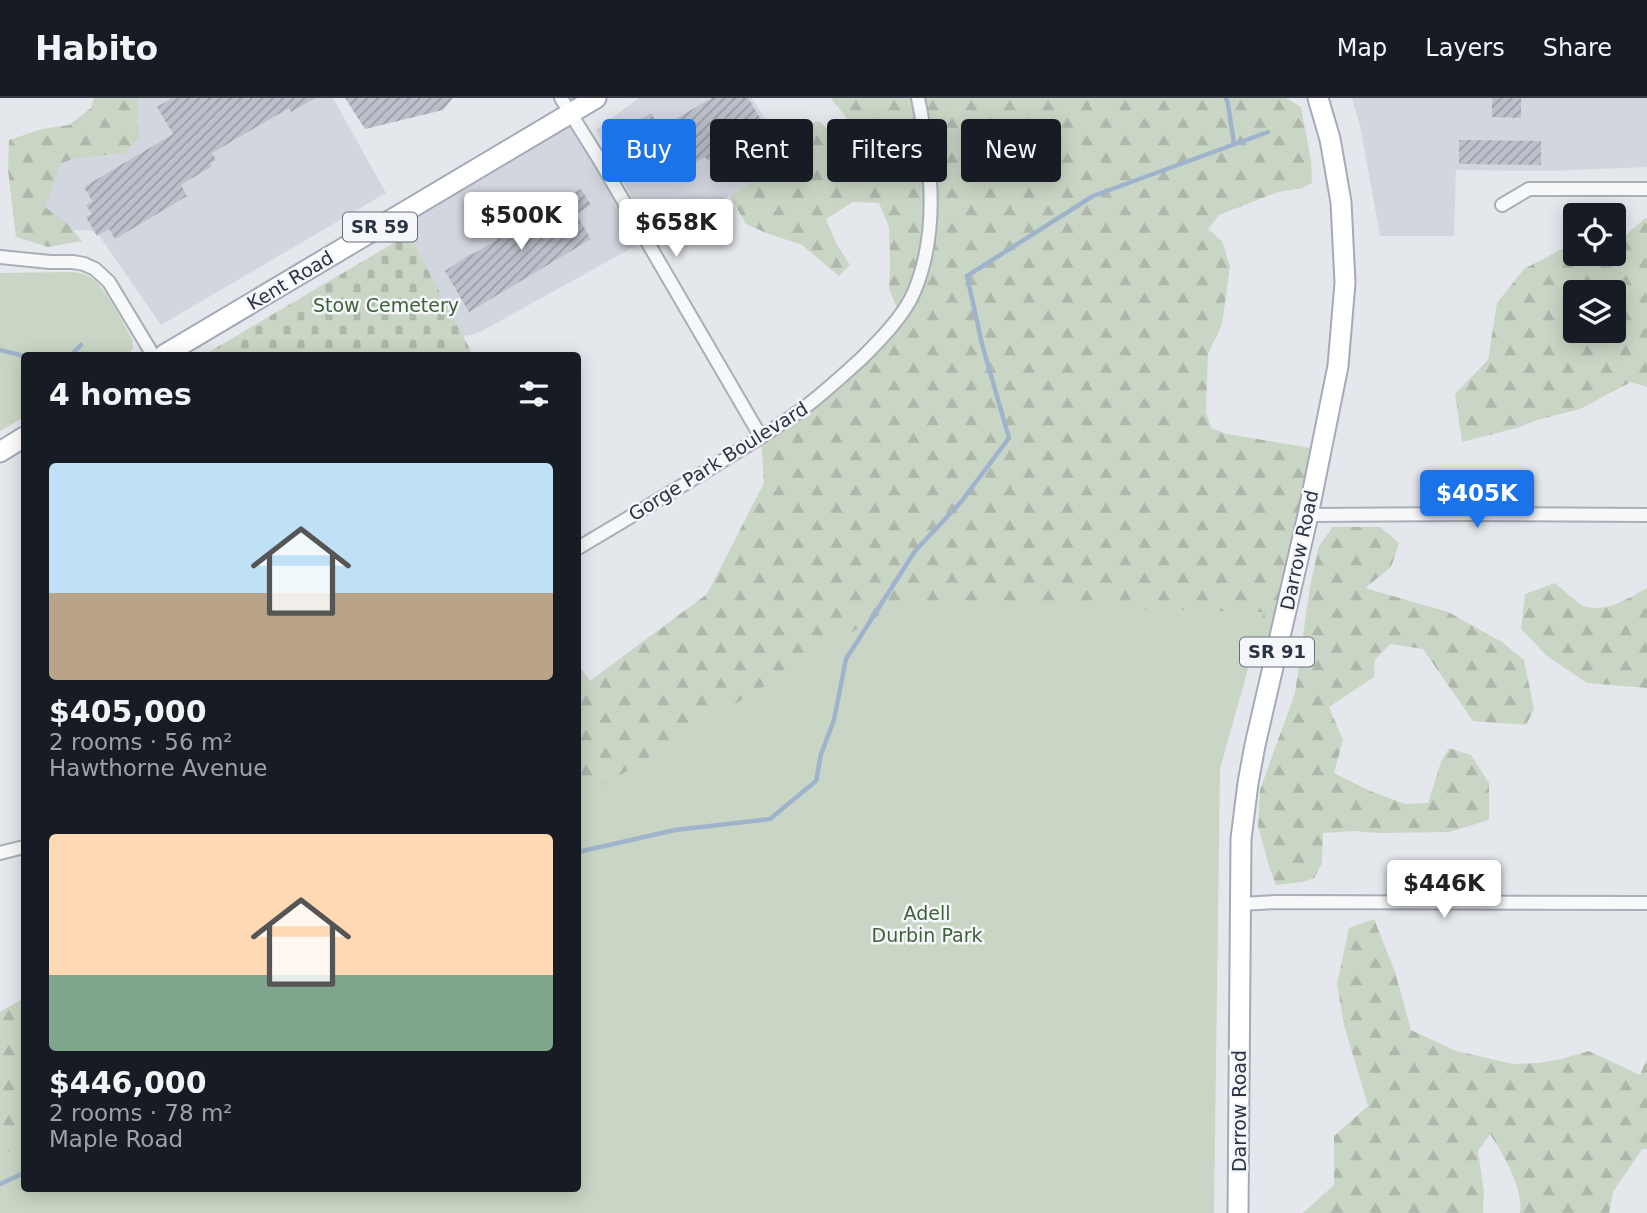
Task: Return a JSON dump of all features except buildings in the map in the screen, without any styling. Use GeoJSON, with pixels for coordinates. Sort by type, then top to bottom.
{"type":"FeatureCollection","features":[{"type":"Feature","properties":{"kind":"main road","name":"Kent Road"},"geometry":{"type":"LineString","coordinates":[[169,352],[565,106],[596,98]]}},
{"type":"Feature","properties":{"kind":"main road","name":"Darrow Road"},"geometry":{"type":"LineString","coordinates":[[1238,1213],[1241,839],[1248,783],[1338,366],[1345,283],[1341,202],[1330,139],[1318,98]]}},
{"type":"Feature","properties":{"kind":"main road"},"geometry":{"type":"LineString","coordinates":[[0,452],[21,440]]}},
{"type":"Feature","properties":{"kind":"street","name":"Gorge Park Boulevard"},"geometry":{"type":"LineString","coordinates":[[581,546],[761,437],[808,405],[853,366],[900,315],[914,292],[922,269],[931,212],[929,167],[918,98]]}},
{"type":"Feature","properties":{"kind":"street"},"geometry":{"type":"LineString","coordinates":[[565,106],[599,159],[761,437]]}},
{"type":"Feature","properties":{"kind":"street"},"geometry":{"type":"LineString","coordinates":[[1503,205],[1529,189],[1647,189]]}},
{"type":"Feature","properties":{"kind":"street"},"geometry":{"type":"LineString","coordinates":[[0,257],[84,264],[95,269],[109,282],[151,352]]}},
{"type":"Feature","properties":{"kind":"street"},"geometry":{"type":"LineString","coordinates":[[1308,514],[1647,516]]}},
{"type":"Feature","properties":{"kind":"street"},"geometry":{"type":"LineString","coordinates":[[0,853],[21,847]]}},
{"type":"Feature","properties":{"kind":"street"},"geometry":{"type":"LineString","coordinates":[[1241,904],[1647,903]]}},
{"type":"Feature","properties":{"kind":"shaded area"},"geometry":{"type":"Polygon","coordinates":[[[130,98],[333,98],[386,193],[161,325],[96,231],[26,228],[21,146],[130,98]]]}},
{"type":"Feature","properties":{"kind":"shaded area"},"geometry":{"type":"Polygon","coordinates":[[[561,98],[596,98],[570,113],[602,166],[602,182],[611,182],[646,240],[482,331],[462,336],[400,214],[569,114],[561,98]]]}},
{"type":"Feature","properties":{"kind":"shaded area"},"geometry":{"type":"Polygon","coordinates":[[[639,98],[752,98],[765,119],[710,119],[710,182],[753,182],[656,243],[624,182],[696,182],[696,119],[611,119],[639,98]]]}},
{"type":"Feature","properties":{"kind":"shaded area"},"geometry":{"type":"Polygon","coordinates":[[[1352,98],[1647,98],[1647,167],[1547,171],[1456,170],[1454,236],[1380,236],[1361,130],[1352,98]]]}},
{"type":"Feature","properties":{"kind":"shaded area"},"geometry":{"type":"Polygon","coordinates":[[[602,126],[602,141],[596,130],[602,126]]]}},
{"type":"Feature","properties":{"kind":"green space"},"geometry":{"type":"Polygon","coordinates":[[[94,98],[138,98],[137,120],[140,136],[125,153],[75,158],[60,164],[45,207],[69,225],[82,241],[48,247],[16,237],[8,170],[9,140],[42,129],[69,125],[91,108],[94,98]]]}},
{"type":"Feature","properties":{"kind":"green space"},"geometry":{"type":"Polygon","coordinates":[[[833,98],[1286,98],[1301,107],[1311,161],[1312,183],[1302,188],[1278,192],[1219,215],[1208,229],[1222,241],[1230,266],[1222,324],[1208,354],[1206,412],[1211,428],[1227,434],[1320,452],[1277,653],[1229,649],[1185,634],[1205,1168],[581,1191],[581,669],[590,681],[707,594],[764,483],[761,437],[808,405],[900,315],[889,289],[889,227],[879,203],[853,202],[826,219],[837,245],[850,265],[839,276],[802,245],[746,224],[730,196],[753,182],[813,182],[813,123],[819,121],[827,129],[827,182],[947,182],[947,119],[846,117],[833,98]]]}},
{"type":"Feature","properties":{"kind":"green space"},"geometry":{"type":"Polygon","coordinates":[[[1647,219],[1647,387],[1631,382],[1580,409],[1462,442],[1455,394],[1488,360],[1497,303],[1524,269],[1562,249],[1563,266],[1626,266],[1626,235],[1647,219]]]}},
{"type":"Feature","properties":{"kind":"green space","name":"Stow Cemetery"},"geometry":{"type":"Polygon","coordinates":[[[409,234],[471,352],[209,352],[409,234]]]}},
{"type":"Feature","properties":{"kind":"green space"},"geometry":{"type":"Polygon","coordinates":[[[72,272],[88,276],[98,284],[114,308],[133,341],[133,348],[130,352],[21,352],[21,419],[0,431],[0,273],[72,272]]]}},
{"type":"Feature","properties":{"kind":"green space"},"geometry":{"type":"Polygon","coordinates":[[[1333,527],[1380,527],[1399,543],[1391,567],[1365,588],[1448,612],[1502,642],[1524,660],[1534,709],[1526,725],[1473,721],[1423,649],[1390,644],[1375,660],[1374,677],[1329,707],[1343,740],[1334,773],[1405,804],[1428,803],[1441,762],[1449,748],[1471,755],[1489,783],[1489,820],[1449,832],[1323,833],[1322,863],[1314,878],[1276,885],[1258,826],[1260,790],[1295,693],[1310,586],[1319,546],[1333,527]]]}},
{"type":"Feature","properties":{"kind":"green space"},"geometry":{"type":"Polygon","coordinates":[[[1555,583],[1579,603],[1590,608],[1616,604],[1647,588],[1647,688],[1587,683],[1547,656],[1521,629],[1525,594],[1555,583]]]}},
{"type":"Feature","properties":{"kind":"green space","name":"Adell Durbin Park"},"geometry":{"type":"Polygon","coordinates":[[[899,603],[1264,612],[1220,769],[1214,1213],[0,1213],[0,1157],[21,1144],[21,1192],[581,1192],[581,799],[899,603]]]}},
{"type":"Feature","properties":{"kind":"green space"},"geometry":{"type":"Polygon","coordinates":[[[1374,919],[1395,972],[1411,1030],[1456,1051],[1513,1064],[1562,1059],[1589,1051],[1640,1075],[1647,1059],[1647,1149],[1642,1149],[1613,1192],[1609,1213],[1520,1213],[1516,1183],[1490,1134],[1478,1151],[1484,1192],[1483,1213],[1303,1213],[1334,1185],[1334,1136],[1368,1106],[1344,1025],[1337,984],[1349,928],[1374,919]]]}},
{"type":"Feature","properties":{"kind":"green space"},"geometry":{"type":"Polygon","coordinates":[[[21,1000],[21,1192],[562,1192],[0,1213],[0,1012],[21,1000]]]}},
{"type":"Feature","properties":{"kind":"waterway"},"geometry":{"type":"LineString","coordinates":[[1226,98],[1234,144]]}},
{"type":"Feature","properties":{"kind":"waterway"},"geometry":{"type":"LineString","coordinates":[[581,851],[675,830],[770,819],[816,781],[821,754],[834,720],[846,659],[915,551],[961,502],[1009,438],[982,344],[967,276],[1093,196],[1268,132]]}},
{"type":"Feature","properties":{"kind":"waterway"},"geometry":{"type":"LineString","coordinates":[[74,352],[81,345]]}},
{"type":"Feature","properties":{"kind":"waterway"},"geometry":{"type":"LineString","coordinates":[[0,350],[21,355]]}},
{"type":"Feature","properties":{"kind":"waterway"},"geometry":{"type":"LineString","coordinates":[[0,1184],[21,1174]]}}]}
